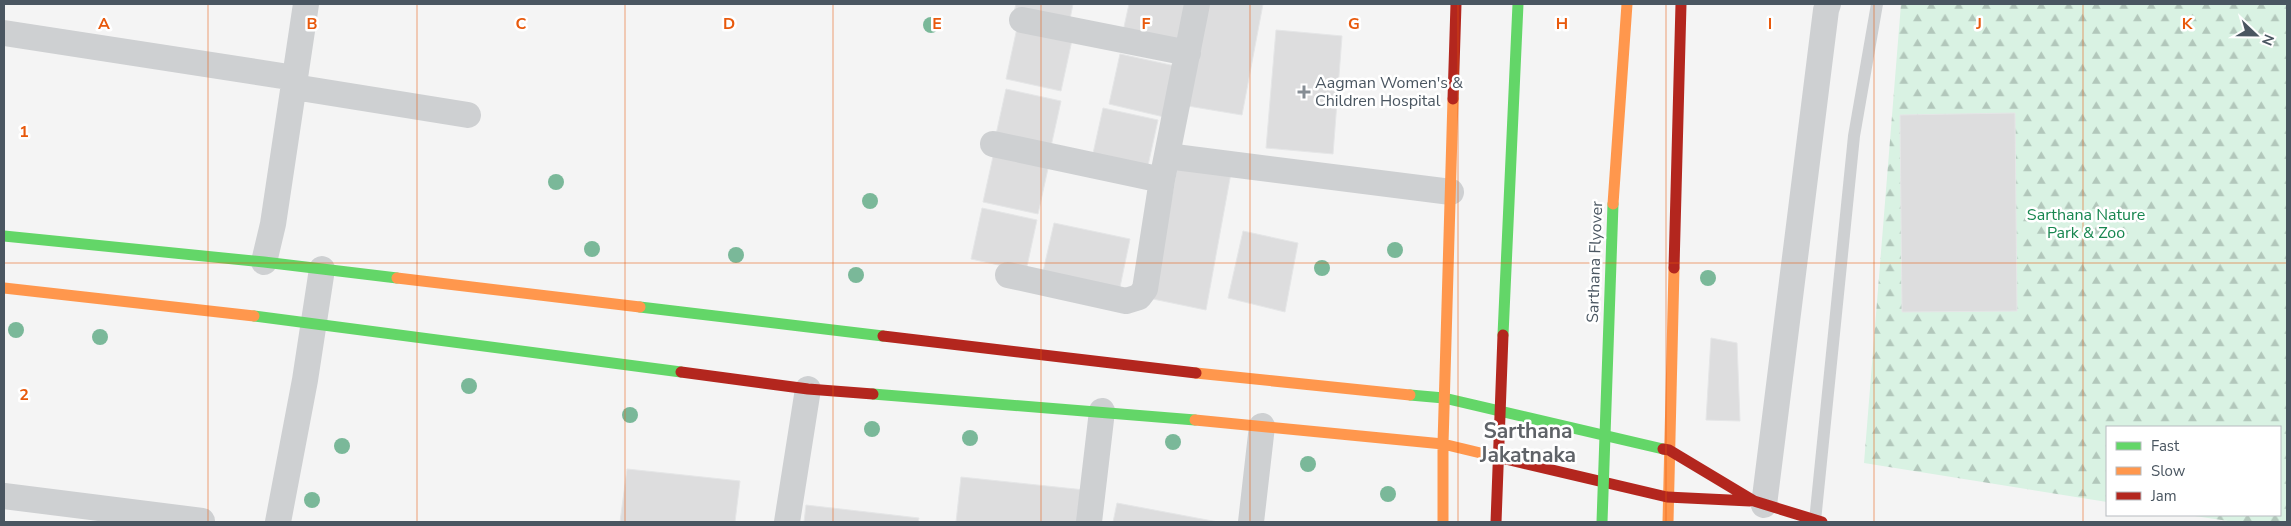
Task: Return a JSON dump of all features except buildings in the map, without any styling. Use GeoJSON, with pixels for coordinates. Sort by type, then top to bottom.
{"type":"FeatureCollection","features":[{"type":"Feature","properties":{"kind":"street"},"geometry":{"type":"LineString","coordinates":[[264,262],[273,224],[306,4]]}},
{"type":"Feature","properties":{"kind":"street"},"geometry":{"type":"LineString","coordinates":[[1008,275],[1126,301],[1139,297],[1145,289],[1165,168],[1197,4]]}},
{"type":"Feature","properties":{"kind":"street"},"geometry":{"type":"LineString","coordinates":[[1443,522],[1444,398],[1452,192],[1456,4]]}},
{"type":"Feature","properties":{"kind":"street"},"geometry":{"type":"LineString","coordinates":[[1496,522],[1507,221],[1518,4]]}},
{"type":"Feature","properties":{"kind":"street","name":"Sarthana Flyover"},"geometry":{"type":"LineString","coordinates":[[1602,522],[1611,234],[1627,4]]}},
{"type":"Feature","properties":{"kind":"street"},"geometry":{"type":"LineString","coordinates":[[1668,522],[1667,497],[1680,4]]}},
{"type":"Feature","properties":{"kind":"street"},"geometry":{"type":"LineString","coordinates":[[1759,503],[1828,4]]}},
{"type":"Feature","properties":{"kind":"street"},"geometry":{"type":"LineString","coordinates":[[1022,20],[1188,54]]}},
{"type":"Feature","properties":{"kind":"street"},"geometry":{"type":"LineString","coordinates":[[4,33],[468,115]]}},
{"type":"Feature","properties":{"kind":"street"},"geometry":{"type":"LineString","coordinates":[[993,144],[1165,168],[1452,192]]}},
{"type":"Feature","properties":{"kind":"street"},"geometry":{"type":"LineString","coordinates":[[4,236],[264,262],[1130,366],[1444,398],[1669,450],[1759,503],[1819,522]]}},
{"type":"Feature","properties":{"kind":"street"},"geometry":{"type":"LineString","coordinates":[[278,522],[305,380],[312,322],[322,269]]}},
{"type":"Feature","properties":{"kind":"street"},"geometry":{"type":"LineString","coordinates":[[4,288],[312,322],[808,389],[1102,411],[1443,444],[1667,497],[1759,503]]}},
{"type":"Feature","properties":{"kind":"street"},"geometry":{"type":"LineString","coordinates":[[787,522],[808,389]]}},
{"type":"Feature","properties":{"kind":"street"},"geometry":{"type":"LineString","coordinates":[[1089,522],[1102,411]]}},
{"type":"Feature","properties":{"kind":"street"},"geometry":{"type":"LineString","coordinates":[[1251,522],[1262,426]]}},
{"type":"Feature","properties":{"kind":"street"},"geometry":{"type":"LineString","coordinates":[[4,496],[118,517],[202,521]]}},
{"type":"Feature","properties":{"kind":"lane"},"geometry":{"type":"LineString","coordinates":[[1819,522],[1854,136],[1877,4]]}},
{"type":"Feature","properties":{"kind":"green space","name":"Sarthana Nature Park & Zoo"},"geometry":{"type":"Polygon","coordinates":[[[1901,4],[2287,4],[2287,522],[2235,522],[2195,516],[2281,516],[2281,426],[2106,426],[2106,502],[1864,463],[1901,4]]]}},
{"type":"Feature","properties":{"kind":"traffic: fast"},"geometry":{"type":"LineString","coordinates":[[1503,335],[1518,4]]}},
{"type":"Feature","properties":{"kind":"traffic: fast"},"geometry":{"type":"LineString","coordinates":[[1602,522],[1613,204]]}},
{"type":"Feature","properties":{"kind":"traffic: fast"},"geometry":{"type":"LineString","coordinates":[[4,236],[264,262],[397,278]]}},
{"type":"Feature","properties":{"kind":"traffic: fast"},"geometry":{"type":"LineString","coordinates":[[640,307],[883,336]]}},
{"type":"Feature","properties":{"kind":"traffic: fast"},"geometry":{"type":"LineString","coordinates":[[254,316],[681,372]]}},
{"type":"Feature","properties":{"kind":"traffic: fast"},"geometry":{"type":"LineString","coordinates":[[873,394],[1195,420]]}},
{"type":"Feature","properties":{"kind":"traffic: fast"},"geometry":{"type":"LineString","coordinates":[[1410,395],[1444,398],[1663,449]]}},
{"type":"Feature","properties":{"kind":"traffic: slow"},"geometry":{"type":"LineString","coordinates":[[1613,204],[1627,4]]}},
{"type":"Feature","properties":{"kind":"traffic: slow"},"geometry":{"type":"LineString","coordinates":[[1443,522],[1443,444],[1453,99]]}},
{"type":"Feature","properties":{"kind":"traffic: slow"},"geometry":{"type":"LineString","coordinates":[[1668,522],[1674,268]]}},
{"type":"Feature","properties":{"kind":"traffic: slow"},"geometry":{"type":"LineString","coordinates":[[397,278],[640,307]]}},
{"type":"Feature","properties":{"kind":"traffic: slow"},"geometry":{"type":"LineString","coordinates":[[4,288],[254,316]]}},
{"type":"Feature","properties":{"kind":"traffic: slow"},"geometry":{"type":"LineString","coordinates":[[1196,373],[1410,395]]}},
{"type":"Feature","properties":{"kind":"traffic: slow"},"geometry":{"type":"LineString","coordinates":[[1195,420],[1443,444],[1493,456]]}},
{"type":"Feature","properties":{"kind":"traffic: jam"},"geometry":{"type":"LineString","coordinates":[[1453,99],[1456,4]]}},
{"type":"Feature","properties":{"kind":"traffic: jam"},"geometry":{"type":"LineString","coordinates":[[1674,268],[1681,4]]}},
{"type":"Feature","properties":{"kind":"traffic: jam"},"geometry":{"type":"LineString","coordinates":[[1496,522],[1503,335]]}},
{"type":"Feature","properties":{"kind":"traffic: jam"},"geometry":{"type":"LineString","coordinates":[[883,336],[1196,373]]}},
{"type":"Feature","properties":{"kind":"traffic: jam"},"geometry":{"type":"LineString","coordinates":[[681,372],[808,389],[873,394]]}},
{"type":"Feature","properties":{"kind":"traffic: jam"},"geometry":{"type":"LineString","coordinates":[[1663,449],[1669,450],[1754,501],[1822,522]]}},
{"type":"Feature","properties":{"kind":"traffic: jam"},"geometry":{"type":"LineString","coordinates":[[1493,456],[1667,497],[1750,501]]}},
{"type":"Feature","properties":{"kind":"place","name":"Aagman Women's & Children Hospital"},"geometry":{"type":"Point","coordinates":[1304,92]}},
{"type":"Feature","properties":{"kind":"district","name":"Sarthana Jakatnaka"},"geometry":{"type":"Point","coordinates":[1528,443]}}]}
